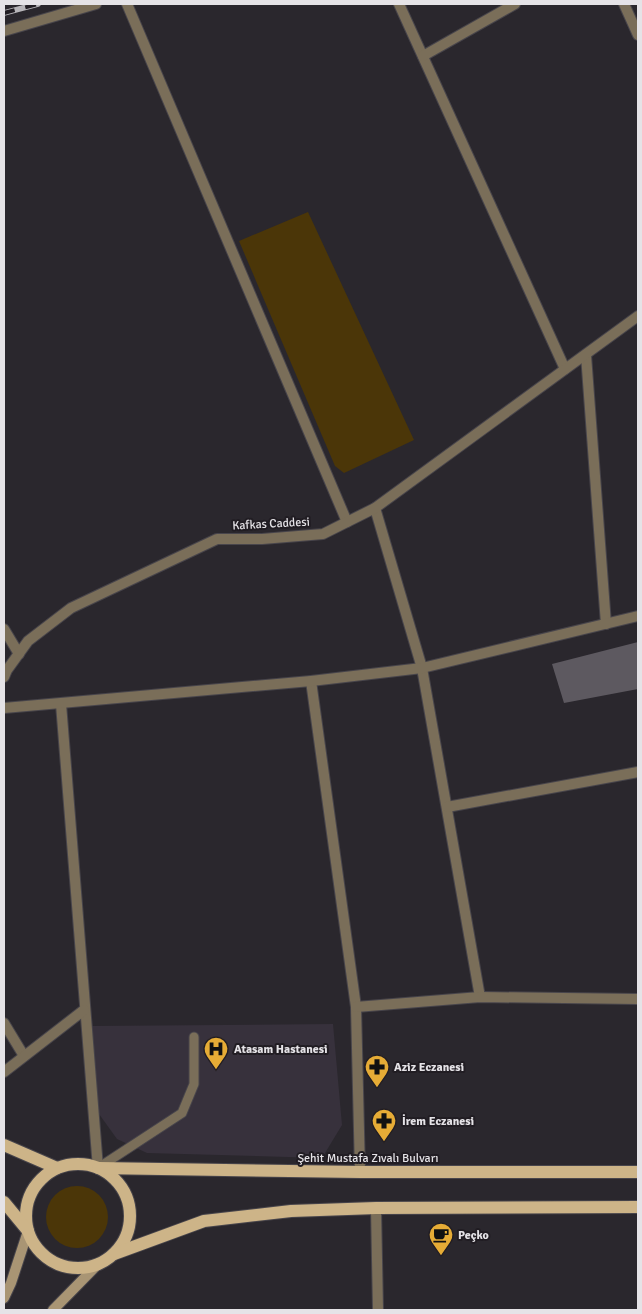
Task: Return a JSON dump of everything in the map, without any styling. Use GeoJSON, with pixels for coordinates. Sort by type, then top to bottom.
{"type":"FeatureCollection","features":[{"type":"Feature","properties":{"kind":"main road"},"geometry":{"type":"LineString","coordinates":[[4,1145],[57,1168]]}},
{"type":"Feature","properties":{"kind":"main road"},"geometry":{"type":"LineString","coordinates":[[4,1298],[11,1283],[28,1231],[26,1216],[28,1201],[34,1188],[44,1176],[57,1168],[84,1165],[98,1168],[112,1177],[123,1190],[129,1206],[129,1224],[124,1240],[114,1254]]}},
{"type":"Feature","properties":{"kind":"main road","name":"Şehit Mustafa Zıvalı Bulvarı"},"geometry":{"type":"LineString","coordinates":[[98,1168],[360,1172],[638,1172]]}},
{"type":"Feature","properties":{"kind":"main road"},"geometry":{"type":"LineString","coordinates":[[4,1202],[28,1231],[36,1247],[48,1259],[64,1266],[82,1268],[99,1264]]}},
{"type":"Feature","properties":{"kind":"main road"},"geometry":{"type":"LineString","coordinates":[[53,1310],[99,1264],[114,1254],[204,1221],[291,1211],[376,1208],[638,1206]]}},
{"type":"Feature","properties":{"kind":"street"},"geometry":{"type":"LineString","coordinates":[[4,31],[96,4]]}},
{"type":"Feature","properties":{"kind":"street"},"geometry":{"type":"LineString","coordinates":[[126,4],[347,522]]}},
{"type":"Feature","properties":{"kind":"street"},"geometry":{"type":"LineString","coordinates":[[399,4],[565,370]]}},
{"type":"Feature","properties":{"kind":"street"},"geometry":{"type":"LineString","coordinates":[[422,56],[515,4]]}},
{"type":"Feature","properties":{"kind":"street"},"geometry":{"type":"LineString","coordinates":[[624,4],[638,35]]}},
{"type":"Feature","properties":{"kind":"street","name":"Kafkas Caddesi"},"geometry":{"type":"LineString","coordinates":[[4,677],[28,641],[71,608],[218,539],[262,539],[324,534],[375,508],[638,316]]}},
{"type":"Feature","properties":{"kind":"street"},"geometry":{"type":"LineString","coordinates":[[586,355],[606,624]]}},
{"type":"Feature","properties":{"kind":"street"},"geometry":{"type":"LineString","coordinates":[[375,508],[422,668],[480,997]]}},
{"type":"Feature","properties":{"kind":"street"},"geometry":{"type":"LineString","coordinates":[[4,708],[312,681],[422,668],[638,616]]}},
{"type":"Feature","properties":{"kind":"street"},"geometry":{"type":"LineString","coordinates":[[4,629],[19,654]]}},
{"type":"Feature","properties":{"kind":"street"},"geometry":{"type":"LineString","coordinates":[[312,681],[356,1007],[360,1172]]}},
{"type":"Feature","properties":{"kind":"street"},"geometry":{"type":"LineString","coordinates":[[61,704],[98,1168]]}},
{"type":"Feature","properties":{"kind":"street"},"geometry":{"type":"LineString","coordinates":[[446,807],[638,772]]}},
{"type":"Feature","properties":{"kind":"street"},"geometry":{"type":"LineString","coordinates":[[356,1007],[480,997],[638,999]]}},
{"type":"Feature","properties":{"kind":"street"},"geometry":{"type":"LineString","coordinates":[[4,1072],[84,1010]]}},
{"type":"Feature","properties":{"kind":"street"},"geometry":{"type":"LineString","coordinates":[[4,1023],[24,1056]]}},
{"type":"Feature","properties":{"kind":"street"},"geometry":{"type":"LineString","coordinates":[[376,1208],[378,1310]]}},
{"type":"Feature","properties":{"kind":"lane"},"geometry":{"type":"LineString","coordinates":[[98,1168],[182,1113],[194,1084],[194,1037]]}},
{"type":"Feature","properties":{"kind":"shaded area"},"geometry":{"type":"Polygon","coordinates":[[[308,212],[414,440],[344,473],[335,466],[239,241],[308,212]]]}},
{"type":"Feature","properties":{"kind":"shaded area","name":"Atasam Hastanesi"},"geometry":{"type":"Polygon","coordinates":[[[333,1024],[342,1125],[322,1158],[147,1153],[117,1139],[99,1114],[92,1026],[333,1024]]]}},
{"type":"Feature","properties":{"kind":"shaded area"},"geometry":{"type":"Polygon","coordinates":[[[77,1186],[89,1189],[99,1195],[105,1205],[108,1217],[105,1229],[99,1239],[89,1245],[77,1248],[65,1245],[55,1239],[49,1229],[46,1217],[49,1205],[55,1195],[65,1189],[77,1186]]]}},
{"type":"Feature","properties":{"kind":"building"},"geometry":{"type":"Polygon","coordinates":[[[638,642],[638,689],[564,703],[552,664],[638,642]]]}},
{"type":"Feature","properties":{"kind":"railway"},"geometry":{"type":"LineString","coordinates":[[4,13],[38,4]]}},
{"type":"Feature","properties":{"kind":"place","name":"Atasam Hastanesi"},"geometry":{"type":"Point","coordinates":[216,1070]}},
{"type":"Feature","properties":{"kind":"place","name":"Aziz Eczanesi"},"geometry":{"type":"Point","coordinates":[377,1088]}},
{"type":"Feature","properties":{"kind":"place","name":"İrem Eczanesi"},"geometry":{"type":"Point","coordinates":[384,1142]}},
{"type":"Feature","properties":{"kind":"place","name":"Peçko"},"geometry":{"type":"Point","coordinates":[441,1256]}}]}
